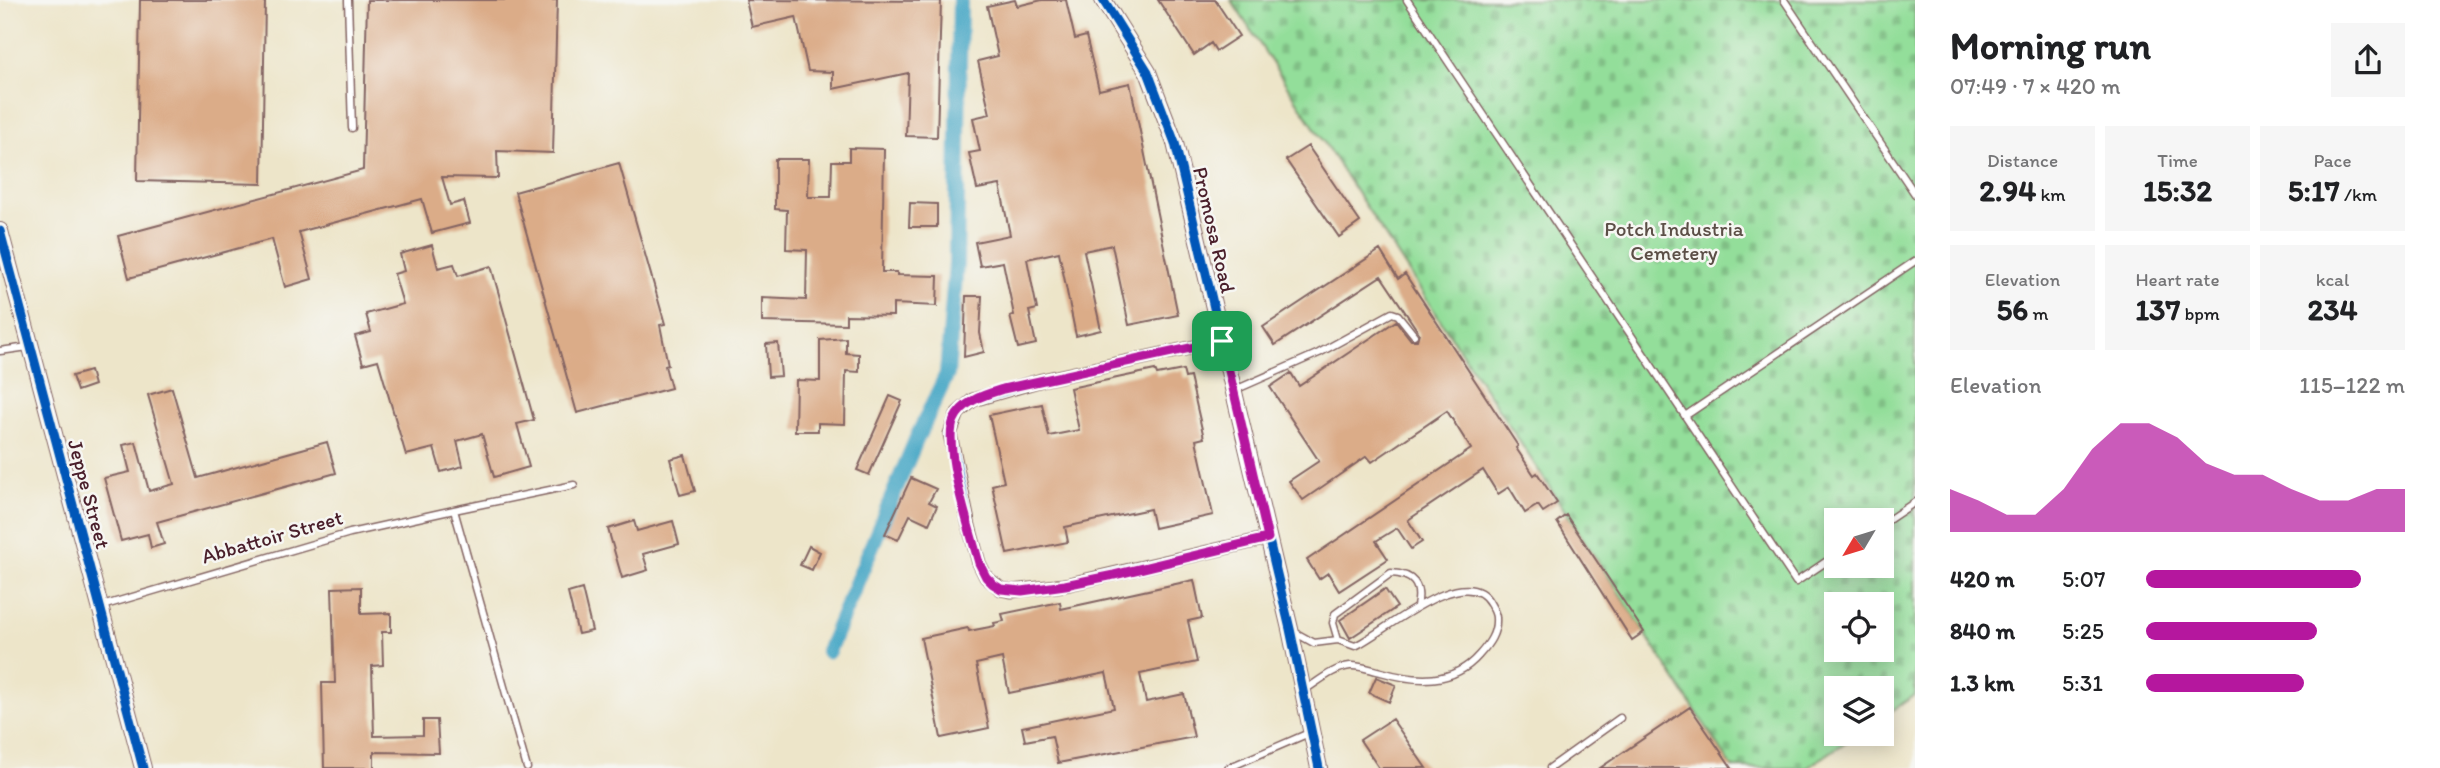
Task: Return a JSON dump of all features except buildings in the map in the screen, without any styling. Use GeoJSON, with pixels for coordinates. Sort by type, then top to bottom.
{"type":"FeatureCollection","features":[{"type":"Feature","properties":{"kind":"street","name":"Promosa Road"},"geometry":{"type":"LineString","coordinates":[[1103,0],[1148,72],[1175,143],[1290,629],[1319,768]]}},
{"type":"Feature","properties":{"kind":"street","name":"Jeppe Street"},"geometry":{"type":"LineString","coordinates":[[0,231],[143,768]]}},
{"type":"Feature","properties":{"kind":"street"},"geometry":{"type":"LineString","coordinates":[[1222,341],[1042,380],[973,400],[958,413],[950,434],[966,514],[979,563],[986,577],[1001,589],[1013,591],[1065,585],[1268,538]]}},
{"type":"Feature","properties":{"kind":"lane"},"geometry":{"type":"LineString","coordinates":[[348,0],[352,128]]}},
{"type":"Feature","properties":{"kind":"lane"},"geometry":{"type":"LineString","coordinates":[[1407,0],[1797,582],[1824,563]]}},
{"type":"Feature","properties":{"kind":"lane"},"geometry":{"type":"LineString","coordinates":[[1784,0],[1915,194]]}},
{"type":"Feature","properties":{"kind":"lane"},"geometry":{"type":"LineString","coordinates":[[1685,416],[1915,261]]}},
{"type":"Feature","properties":{"kind":"lane"},"geometry":{"type":"LineString","coordinates":[[1234,390],[1318,353],[1392,313],[1398,315],[1414,335]]}},
{"type":"Feature","properties":{"kind":"lane"},"geometry":{"type":"LineString","coordinates":[[0,351],[30,347]]}},
{"type":"Feature","properties":{"kind":"lane","name":"Abbattoir Street"},"geometry":{"type":"LineString","coordinates":[[102,606],[351,533],[574,485]]}},
{"type":"Feature","properties":{"kind":"lane"},"geometry":{"type":"LineString","coordinates":[[1894,516],[1915,502]]}},
{"type":"Feature","properties":{"kind":"lane"},"geometry":{"type":"LineString","coordinates":[[454,510],[527,768]]}},
{"type":"Feature","properties":{"kind":"lane"},"geometry":{"type":"LineString","coordinates":[[1338,640],[1333,622],[1335,614],[1391,573],[1402,574],[1413,580],[1420,594],[1417,606]]}},
{"type":"Feature","properties":{"kind":"lane"},"geometry":{"type":"LineString","coordinates":[[1290,629],[1314,643],[1338,640],[1355,646],[1417,606],[1453,591],[1473,591],[1486,596],[1497,615],[1494,637],[1477,658],[1454,674],[1435,680],[1407,680],[1354,665],[1339,667],[1302,692]]}},
{"type":"Feature","properties":{"kind":"lane"},"geometry":{"type":"LineString","coordinates":[[1550,768],[1620,718]]}},
{"type":"Feature","properties":{"kind":"lane"},"geometry":{"type":"LineString","coordinates":[[1228,768],[1311,732]]}},
{"type":"Feature","properties":{"kind":"green space","name":"Potch Industria Cemetery"},"geometry":{"type":"Polygon","coordinates":[[[1231,0],[1915,0],[1915,695],[1894,709],[1894,676],[1824,676],[1824,746],[1840,746],[1807,768],[1733,768],[1231,0]]]}},
{"type":"Feature","properties":{"kind":"waterway"},"geometry":{"type":"LineString","coordinates":[[828,651],[916,440],[947,374],[956,264],[960,0]]}},
{"type":"Feature","properties":{"kind":"cycle path"},"geometry":{"type":"LineString","coordinates":[[1103,0],[1148,72],[1175,143],[1290,629],[1319,768]]}},
{"type":"Feature","properties":{"kind":"cycle path"},"geometry":{"type":"LineString","coordinates":[[0,231],[143,768]]}},
{"type":"Feature","properties":{"kind":"cycle path"},"geometry":{"type":"LineString","coordinates":[[1222,341],[1042,380],[973,400],[958,413],[950,434],[969,526],[979,563],[986,577],[1001,589],[1012,591],[1065,585],[1268,538]]}},
{"type":"Feature","properties":{"kind":"route"},"geometry":{"type":"LineString","coordinates":[[1222,341],[1268,538],[1186,559],[1042,589],[1013,591],[993,584],[979,563],[950,443],[953,422],[958,413],[973,400],[1003,389],[1222,341]]}}]}
